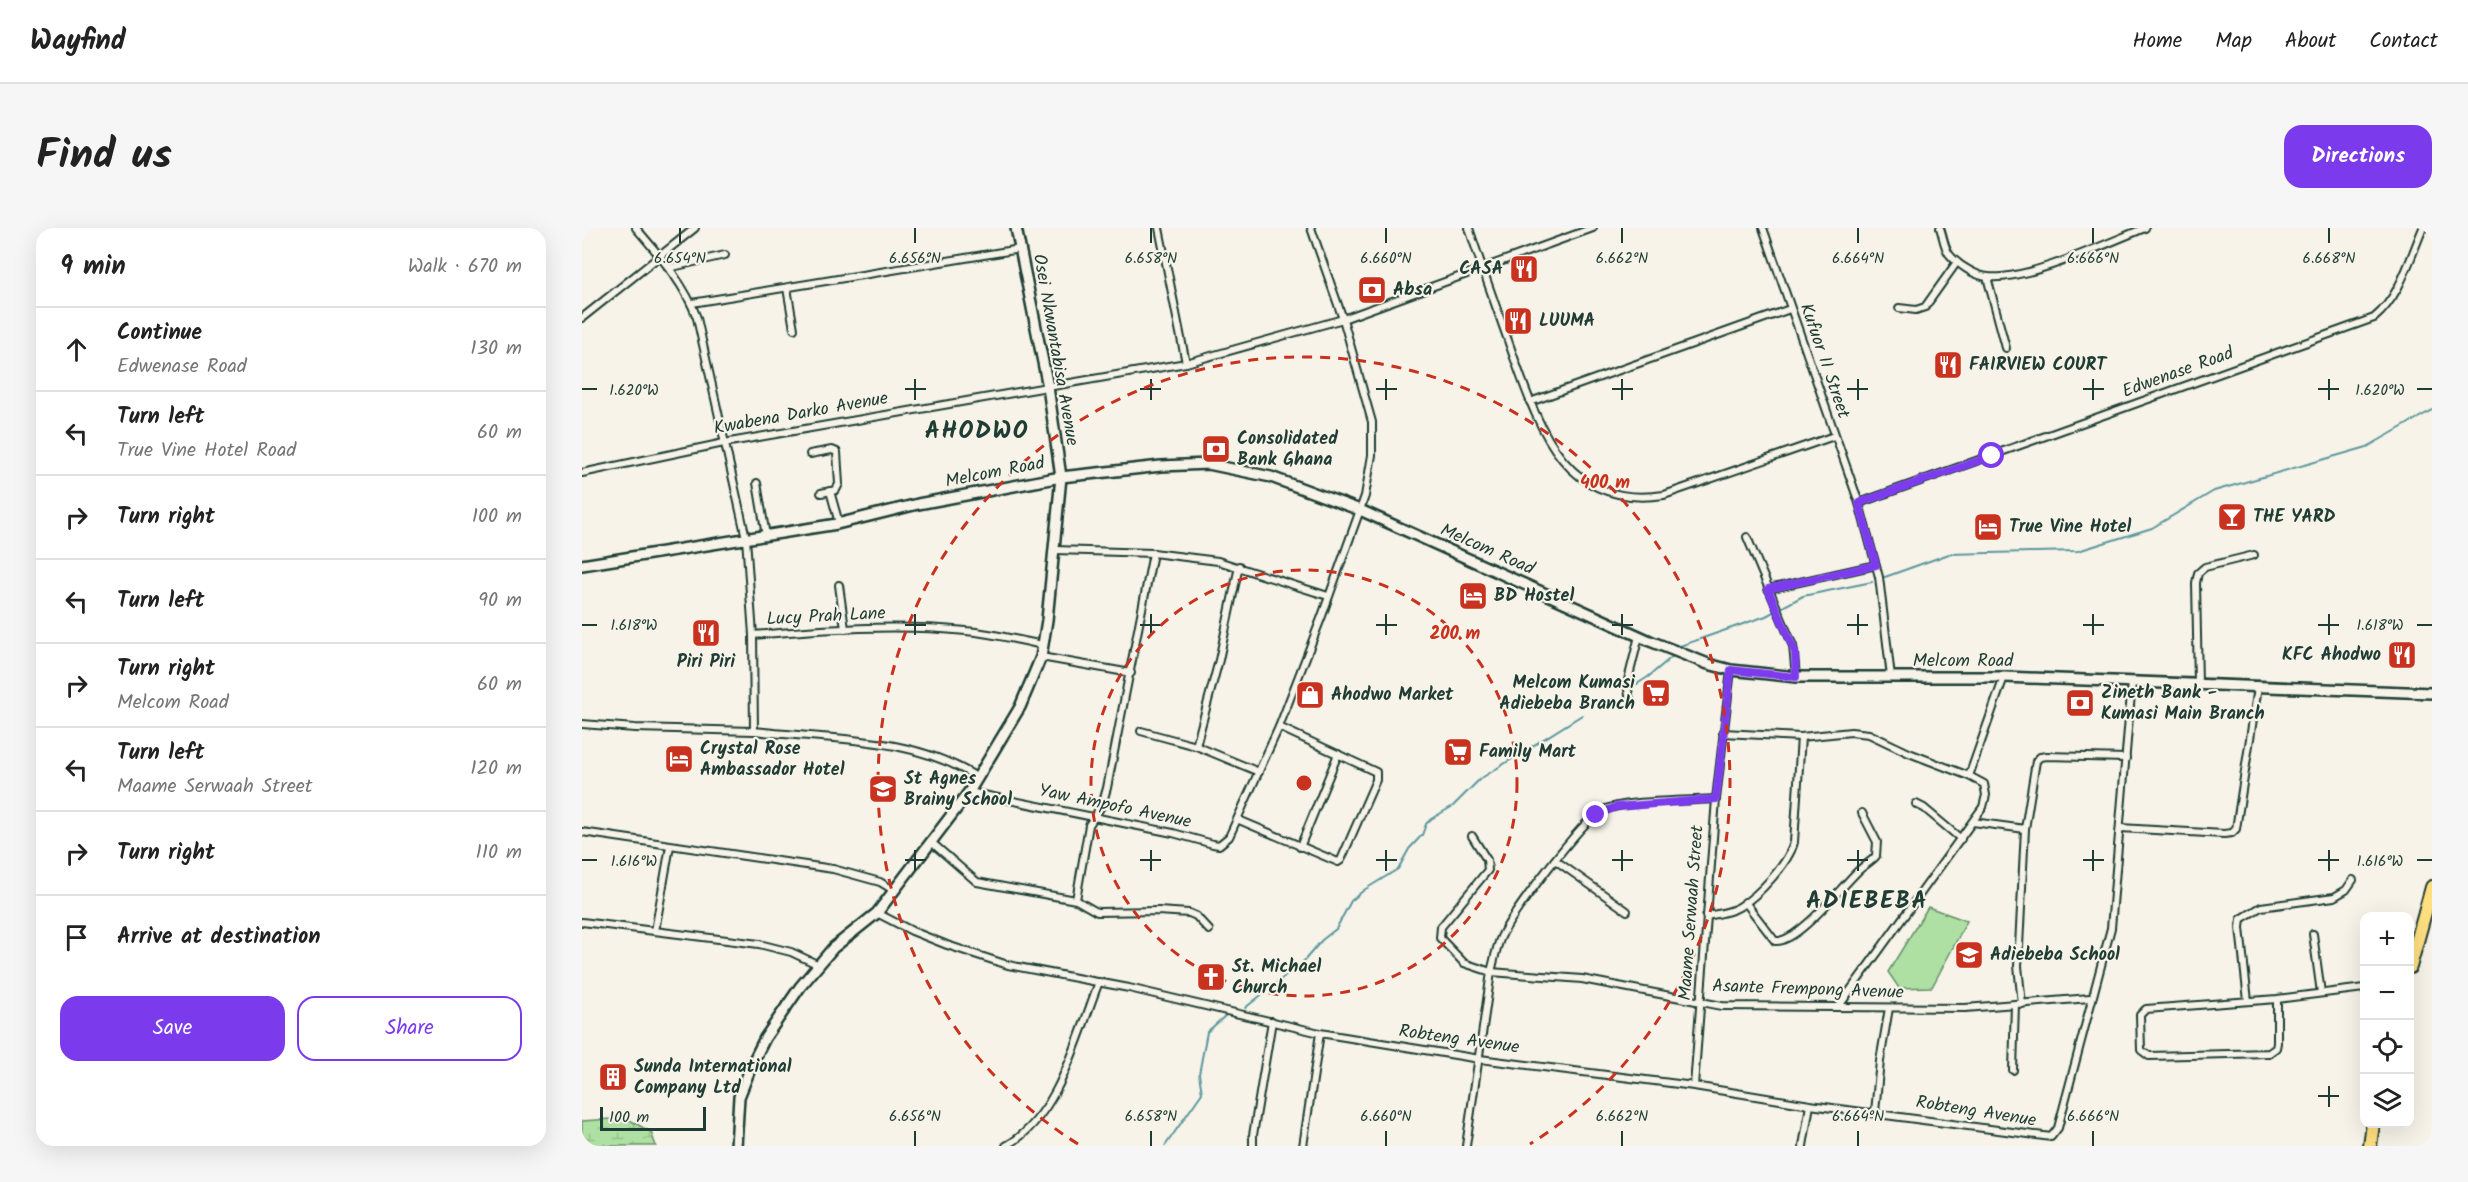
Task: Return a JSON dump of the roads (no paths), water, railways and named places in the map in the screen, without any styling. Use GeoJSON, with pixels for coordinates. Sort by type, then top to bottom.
{"type":"FeatureCollection","features":[{"type":"Feature","properties":{"kind":"highway"},"geometry":{"type":"LineString","coordinates":[[2409,966],[2432,886]]}},
{"type":"Feature","properties":{"kind":"highway"},"geometry":{"type":"LineString","coordinates":[[2370,1146],[2372,1128]]}},
{"type":"Feature","properties":{"kind":"main road","name":"Osei Nkwantabisa Avenue"},"geometry":{"type":"LineString","coordinates":[[736,1146],[740,1097],[753,1062],[783,1012],[833,948],[877,913],[969,792],[1020,707],[1041,657],[1061,477],[1048,387],[1016,228]]}},
{"type":"Feature","properties":{"kind":"main road","name":"Melcom Road"},"geometry":{"type":"LineString","coordinates":[[582,565],[839,523],[918,504],[1061,477],[1161,466],[1208,464],[1271,477],[1360,510],[1639,636],[1708,664],[1731,670],[1796,677],[2004,677],[2432,693]]}},
{"type":"Feature","properties":{"kind":"main road"},"geometry":{"type":"LineString","coordinates":[[2421,692],[2432,686]]}},
{"type":"Feature","properties":{"kind":"street"},"geometry":{"type":"LineString","coordinates":[[636,228],[661,257],[692,303],[697,318],[746,538],[753,635],[754,731]]}},
{"type":"Feature","properties":{"kind":"street"},"geometry":{"type":"LineString","coordinates":[[582,318],[696,228]]}},
{"type":"Feature","properties":{"kind":"street"},"geometry":{"type":"LineString","coordinates":[[1159,228],[1186,363]]}},
{"type":"Feature","properties":{"kind":"street"},"geometry":{"type":"LineString","coordinates":[[1279,727],[1374,770],[1377,774],[1341,860],[1338,862],[1239,820],[1279,727],[1329,596],[1360,510],[1369,476],[1372,422],[1343,319],[1311,228]]}},
{"type":"Feature","properties":{"kind":"street"},"geometry":{"type":"LineString","coordinates":[[1469,228],[1530,402],[1549,444],[1568,468],[1582,480],[1596,487],[1634,497],[1664,495],[1834,436]]}},
{"type":"Feature","properties":{"kind":"street","name":"Kwabena Darko Avenue"},"geometry":{"type":"LineString","coordinates":[[582,473],[724,442],[1186,363],[1343,319],[1593,228]]}},
{"type":"Feature","properties":{"kind":"street","name":"Kufuor II Street"},"geometry":{"type":"LineString","coordinates":[[1763,228],[1859,503],[1876,565],[1891,677]]}},
{"type":"Feature","properties":{"kind":"street"},"geometry":{"type":"LineString","coordinates":[[1940,228],[1948,252],[1957,262],[1987,277],[2031,271],[2145,228]]}},
{"type":"Feature","properties":{"kind":"street","name":"Edwenase Road"},"geometry":{"type":"LineString","coordinates":[[1859,503],[2374,318],[2392,299],[2423,228]]}},
{"type":"Feature","properties":{"kind":"street"},"geometry":{"type":"LineString","coordinates":[[692,303],[1020,249]]}},
{"type":"Feature","properties":{"kind":"street"},"geometry":{"type":"LineString","coordinates":[[668,268],[725,255]]}},
{"type":"Feature","properties":{"kind":"street"},"geometry":{"type":"LineString","coordinates":[[1899,308],[1916,310],[1925,308],[1957,262]]}},
{"type":"Feature","properties":{"kind":"street"},"geometry":{"type":"LineString","coordinates":[[1987,277],[2007,348]]}},
{"type":"Feature","properties":{"kind":"street"},"geometry":{"type":"LineString","coordinates":[[787,288],[794,329]]}},
{"type":"Feature","properties":{"kind":"street"},"geometry":{"type":"LineString","coordinates":[[1530,402],[1790,309]]}},
{"type":"Feature","properties":{"kind":"street"},"geometry":{"type":"LineString","coordinates":[[810,454],[832,450],[837,452],[839,484],[836,490],[821,493]]}},
{"type":"Feature","properties":{"kind":"street"},"geometry":{"type":"LineString","coordinates":[[757,483],[766,536]]}},
{"type":"Feature","properties":{"kind":"street"},"geometry":{"type":"LineString","coordinates":[[830,491],[839,523]]}},
{"type":"Feature","properties":{"kind":"street"},"geometry":{"type":"LineString","coordinates":[[1747,537],[1795,652],[1796,677]]}},
{"type":"Feature","properties":{"kind":"street"},"geometry":{"type":"LineString","coordinates":[[1054,550],[1189,556],[1239,566],[1329,596]]}},
{"type":"Feature","properties":{"kind":"street"},"geometry":{"type":"LineString","coordinates":[[1076,900],[1087,835],[1093,817],[1102,805],[1107,788],[1153,553]]}},
{"type":"Feature","properties":{"kind":"street"},"geometry":{"type":"LineString","coordinates":[[2198,684],[2196,583],[2198,573],[2205,567],[2254,555]]}},
{"type":"Feature","properties":{"kind":"street"},"geometry":{"type":"LineString","coordinates":[[1768,589],[1876,565]]}},
{"type":"Feature","properties":{"kind":"street"},"geometry":{"type":"LineString","coordinates":[[1196,746],[1219,660],[1239,566]]}},
{"type":"Feature","properties":{"kind":"street"},"geometry":{"type":"LineString","coordinates":[[839,585],[845,629]]}},
{"type":"Feature","properties":{"kind":"street","name":"Lucy Prah Lane"},"geometry":{"type":"LineString","coordinates":[[753,635],[845,629],[936,629],[967,631],[1043,645]]}},
{"type":"Feature","properties":{"kind":"street"},"geometry":{"type":"LineString","coordinates":[[1630,700],[1627,684],[1639,636]]}},
{"type":"Feature","properties":{"kind":"street"},"geometry":{"type":"LineString","coordinates":[[1041,657],[1131,673]]}},
{"type":"Feature","properties":{"kind":"street","name":"Maame Serwaah Street"},"geometry":{"type":"LineString","coordinates":[[1694,1086],[1716,799],[1731,670]]}},
{"type":"Feature","properties":{"kind":"street"},"geometry":{"type":"LineString","coordinates":[[1969,776],[2004,677]]}},
{"type":"Feature","properties":{"kind":"street"},"geometry":{"type":"LineString","coordinates":[[2091,998],[2109,938],[2132,682]]}},
{"type":"Feature","properties":{"kind":"street"},"geometry":{"type":"LineString","coordinates":[[2120,828],[2224,834],[2232,833],[2236,829],[2258,687]]}},
{"type":"Feature","properties":{"kind":"street"},"geometry":{"type":"LineString","coordinates":[[582,724],[635,728],[754,731],[905,746],[962,768],[978,778]]}},
{"type":"Feature","properties":{"kind":"street"},"geometry":{"type":"LineString","coordinates":[[1141,731],[1196,746],[1259,772]]}},
{"type":"Feature","properties":{"kind":"street"},"geometry":{"type":"LineString","coordinates":[[1723,733],[1801,736],[1851,732],[1869,734],[1909,753],[1981,780],[1986,789],[1986,801],[1973,822],[1839,1006]]}},
{"type":"Feature","properties":{"kind":"street"},"geometry":{"type":"LineString","coordinates":[[1706,916],[1727,912],[1745,902],[1772,877],[1793,847],[1801,736]]}},
{"type":"Feature","properties":{"kind":"street"},"geometry":{"type":"LineString","coordinates":[[1300,847],[1338,753]]}},
{"type":"Feature","properties":{"kind":"street"},"geometry":{"type":"LineString","coordinates":[[2022,1004],[2018,966],[2025,829],[2036,761],[2040,757],[2126,758]]}},
{"type":"Feature","properties":{"kind":"street","name":"Yaw Ampofo Avenue"},"geometry":{"type":"LineString","coordinates":[[969,792],[1173,833],[1219,845],[1225,842],[1239,820]]}},
{"type":"Feature","properties":{"kind":"street"},"geometry":{"type":"LineString","coordinates":[[1467,1146],[1491,972],[1497,948],[1506,928],[1555,861],[1591,819],[1601,812],[1616,807],[1716,799]]}},
{"type":"Feature","properties":{"kind":"street"},"geometry":{"type":"LineString","coordinates":[[1916,804],[1961,839]]}},
{"type":"Feature","properties":{"kind":"street"},"geometry":{"type":"LineString","coordinates":[[1745,902],[1775,941],[1784,940],[1798,931],[1876,856],[1877,842],[1862,813]]}},
{"type":"Feature","properties":{"kind":"street"},"geometry":{"type":"LineString","coordinates":[[1973,822],[2025,829]]}},
{"type":"Feature","properties":{"kind":"street"},"geometry":{"type":"LineString","coordinates":[[582,832],[833,869],[880,882],[895,891]]}},
{"type":"Feature","properties":{"kind":"street","name":"Asante Frempong Avenue"},"geometry":{"type":"LineString","coordinates":[[1472,836],[1487,860],[1488,870],[1441,927],[1440,938],[1464,963],[1491,972],[1582,979],[1728,1006],[1889,1008],[2022,1004],[2091,998]]}},
{"type":"Feature","properties":{"kind":"street"},"geometry":{"type":"LineString","coordinates":[[931,842],[977,882],[1076,900],[1097,912],[1189,913],[1196,916],[1209,930]]}},
{"type":"Feature","properties":{"kind":"street"},"geometry":{"type":"LineString","coordinates":[[655,931],[670,846]]}},
{"type":"Feature","properties":{"kind":"street"},"geometry":{"type":"LineString","coordinates":[[1555,861],[1627,911]]}},
{"type":"Feature","properties":{"kind":"street"},"geometry":{"type":"LineString","coordinates":[[2248,1001],[2241,919],[2261,907],[2334,897],[2346,890],[2352,880]]}},
{"type":"Feature","properties":{"kind":"street","name":"Robteng Avenue"},"geometry":{"type":"LineString","coordinates":[[877,913],[912,931],[1008,965],[1099,982],[1320,1033],[1480,1059],[1694,1086],[1810,1105],[2051,1137],[2058,1128],[2091,998]]}},
{"type":"Feature","properties":{"kind":"street"},"geometry":{"type":"LineString","coordinates":[[582,922],[759,944],[791,952],[819,965]]}},
{"type":"Feature","properties":{"kind":"street"},"geometry":{"type":"LineString","coordinates":[[2313,934],[2321,993]]}},
{"type":"Feature","properties":{"kind":"street"},"geometry":{"type":"LineString","coordinates":[[1006,1146],[1032,1127],[1053,1095],[1099,982]]}},
{"type":"Feature","properties":{"kind":"street"},"geometry":{"type":"LineString","coordinates":[[2277,999],[2277,1043],[2276,1048],[2269,1053],[2149,1056],[2141,1050],[2140,1015],[2143,1010],[2277,999],[2360,988]]}},
{"type":"Feature","properties":{"kind":"street"},"geometry":{"type":"LineString","coordinates":[[2013,1070],[2014,1004]]}},
{"type":"Feature","properties":{"kind":"street"},"geometry":{"type":"LineString","coordinates":[[1875,1112],[1880,1061],[1889,1008]]}},
{"type":"Feature","properties":{"kind":"street"},"geometry":{"type":"LineString","coordinates":[[1253,1146],[1272,1021]]}},
{"type":"Feature","properties":{"kind":"street"},"geometry":{"type":"LineString","coordinates":[[1303,1146],[1309,1091],[1320,1033]]}},
{"type":"Feature","properties":{"kind":"street"},"geometry":{"type":"LineString","coordinates":[[1803,1146],[1810,1105]]}},
{"type":"Feature","properties":{"kind":"waterway"},"geometry":{"type":"LineString","coordinates":[[1885,577],[1949,554],[2078,551],[2152,528],[2214,491],[2367,447],[2432,410]]}},
{"type":"Feature","properties":{"kind":"waterway"},"geometry":{"type":"LineString","coordinates":[[1680,646],[1766,616],[1803,596],[1872,582]]}},
{"type":"Feature","properties":{"kind":"waterway"},"geometry":{"type":"LineString","coordinates":[[1632,687],[1673,656]]}},
{"type":"Feature","properties":{"kind":"waterway"},"geometry":{"type":"LineString","coordinates":[[1245,1008],[1303,962],[1322,940],[1336,929],[1351,901],[1398,869],[1409,849],[1422,835],[1426,824],[1431,819],[1453,806],[1480,779],[1582,715]]}},
{"type":"Feature","properties":{"kind":"waterway"},"geometry":{"type":"LineString","coordinates":[[1165,1146],[1202,1093],[1199,1074],[1207,1032],[1225,1016]]}},
{"type":"Feature","properties":{"kind":"place","name":"CASA"},"geometry":{"type":"Point","coordinates":[1524,269]}},
{"type":"Feature","properties":{"kind":"place","name":"Absa"},"geometry":{"type":"Point","coordinates":[1372,290]}},
{"type":"Feature","properties":{"kind":"place","name":"LUUMA"},"geometry":{"type":"Point","coordinates":[1518,321]}},
{"type":"Feature","properties":{"kind":"place","name":"FAIRVIEW COURT"},"geometry":{"type":"Point","coordinates":[1948,365]}},
{"type":"Feature","properties":{"kind":"place","name":"Consolidated Bank Ghana"},"geometry":{"type":"Point","coordinates":[1216,449]}},
{"type":"Feature","properties":{"kind":"place","name":"THE YARD"},"geometry":{"type":"Point","coordinates":[2232,517]}},
{"type":"Feature","properties":{"kind":"place","name":"True Vine Hotel"},"geometry":{"type":"Point","coordinates":[1988,527]}},
{"type":"Feature","properties":{"kind":"place","name":"BD Hostel"},"geometry":{"type":"Point","coordinates":[1473,596]}},
{"type":"Feature","properties":{"kind":"place","name":"Piri Piri"},"geometry":{"type":"Point","coordinates":[706,633]}},
{"type":"Feature","properties":{"kind":"place","name":"KFC Ahodwo"},"geometry":{"type":"Point","coordinates":[2402,655]}},
{"type":"Feature","properties":{"kind":"place","name":"Melcom Kumasi Adiebeba Branch"},"geometry":{"type":"Point","coordinates":[1656,693]}},
{"type":"Feature","properties":{"kind":"place","name":"Ahodwo Market"},"geometry":{"type":"Point","coordinates":[1310,695]}},
{"type":"Feature","properties":{"kind":"place","name":"Zineth Bank - Kumasi Main Branch"},"geometry":{"type":"Point","coordinates":[2080,703]}},
{"type":"Feature","properties":{"kind":"place","name":"Family Mart"},"geometry":{"type":"Point","coordinates":[1458,752]}},
{"type":"Feature","properties":{"kind":"place","name":"Crystal Rose Ambassador Hotel"},"geometry":{"type":"Point","coordinates":[679,759]}},
{"type":"Feature","properties":{"kind":"place","name":"St Agnes Brainy School"},"geometry":{"type":"Point","coordinates":[883,789]}},
{"type":"Feature","properties":{"kind":"place","name":"Adiebeba School"},"geometry":{"type":"Point","coordinates":[1969,955]}},
{"type":"Feature","properties":{"kind":"place","name":"St. Michael Church"},"geometry":{"type":"Point","coordinates":[1211,977]}},
{"type":"Feature","properties":{"kind":"place","name":"Sunda International Company Ltd"},"geometry":{"type":"Point","coordinates":[613,1077]}},
{"type":"Feature","properties":{"kind":"district","name":"AHODWO"},"geometry":{"type":"Point","coordinates":[977,431]}},
{"type":"Feature","properties":{"kind":"district","name":"ADIEBEBA"},"geometry":{"type":"Point","coordinates":[1867,901]}}]}
